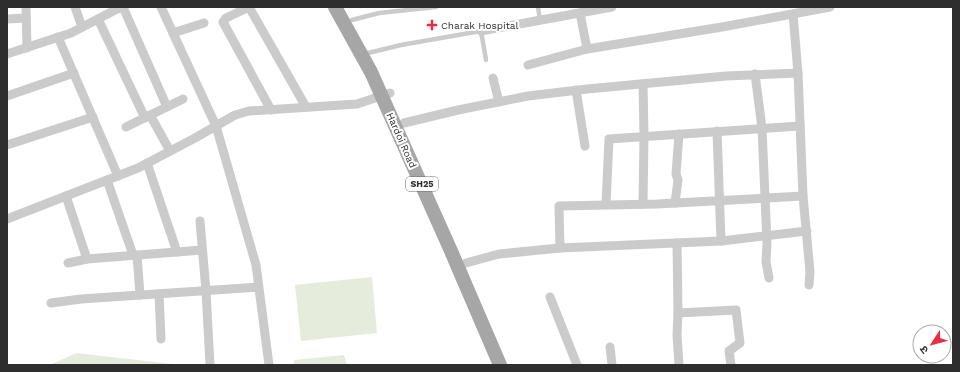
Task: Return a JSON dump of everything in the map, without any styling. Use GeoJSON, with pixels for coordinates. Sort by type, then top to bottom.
{"type":"FeatureCollection","features":[{"type":"Feature","properties":{"kind":"main road","name":"Hardoi Road"},"geometry":{"type":"LineString","coordinates":[[335,7],[365,53]]}},
{"type":"Feature","properties":{"kind":"main road","name":"Hardoi Road"},"geometry":{"type":"LineString","coordinates":[[344,7],[352,20],[365,53],[386,95],[455,249],[466,263],[509,365]]}},
{"type":"Feature","properties":{"kind":"main road","name":"Hardoi Road"},"geometry":{"type":"LineString","coordinates":[[386,95],[404,124],[500,365]]}},
{"type":"Feature","properties":{"kind":"street"},"geometry":{"type":"LineString","coordinates":[[26,7],[27,48]]}},
{"type":"Feature","properties":{"kind":"street"},"geometry":{"type":"LineString","coordinates":[[75,7],[82,27]]}},
{"type":"Feature","properties":{"kind":"street"},"geometry":{"type":"LineString","coordinates":[[7,54],[58,37],[122,7],[167,106]]}},
{"type":"Feature","properties":{"kind":"street"},"geometry":{"type":"LineString","coordinates":[[161,7],[216,126],[256,265],[269,365]]}},
{"type":"Feature","properties":{"kind":"street"},"geometry":{"type":"LineString","coordinates":[[271,110],[223,22],[226,18],[249,7],[306,107]]}},
{"type":"Feature","properties":{"kind":"street"},"geometry":{"type":"LineString","coordinates":[[482,31],[612,7]]}},
{"type":"Feature","properties":{"kind":"street"},"geometry":{"type":"LineString","coordinates":[[528,65],[587,49],[830,7]]}},
{"type":"Feature","properties":{"kind":"street"},"geometry":{"type":"LineString","coordinates":[[580,13],[587,49]]}},
{"type":"Feature","properties":{"kind":"street"},"geometry":{"type":"LineString","coordinates":[[793,14],[798,73],[803,196],[810,272],[809,285]]}},
{"type":"Feature","properties":{"kind":"street"},"geometry":{"type":"LineString","coordinates":[[7,19],[26,18]]}},
{"type":"Feature","properties":{"kind":"street"},"geometry":{"type":"LineString","coordinates":[[98,19],[147,117],[170,151]]}},
{"type":"Feature","properties":{"kind":"street"},"geometry":{"type":"LineString","coordinates":[[174,34],[204,23]]}},
{"type":"Feature","properties":{"kind":"street"},"geometry":{"type":"LineString","coordinates":[[58,37],[118,176]]}},
{"type":"Feature","properties":{"kind":"street"},"geometry":{"type":"LineString","coordinates":[[7,96],[74,73]]}},
{"type":"Feature","properties":{"kind":"street"},"geometry":{"type":"LineString","coordinates":[[404,124],[528,96],[576,90],[756,74],[798,73]]}},
{"type":"Feature","properties":{"kind":"street"},"geometry":{"type":"LineString","coordinates":[[756,74],[762,128],[767,243],[766,262],[769,278]]}},
{"type":"Feature","properties":{"kind":"street"},"geometry":{"type":"LineString","coordinates":[[493,78],[499,102]]}},
{"type":"Feature","properties":{"kind":"street"},"geometry":{"type":"LineString","coordinates":[[643,84],[643,204]]}},
{"type":"Feature","properties":{"kind":"street"},"geometry":{"type":"LineString","coordinates":[[576,90],[585,146]]}},
{"type":"Feature","properties":{"kind":"street"},"geometry":{"type":"LineString","coordinates":[[7,219],[118,176],[147,163],[236,115],[249,111],[357,104],[386,95]]}},
{"type":"Feature","properties":{"kind":"street"},"geometry":{"type":"LineString","coordinates":[[126,127],[183,99]]}},
{"type":"Feature","properties":{"kind":"street"},"geometry":{"type":"LineString","coordinates":[[7,145],[93,117]]}},
{"type":"Feature","properties":{"kind":"street"},"geometry":{"type":"LineString","coordinates":[[606,204],[609,139],[800,126]]}},
{"type":"Feature","properties":{"kind":"street"},"geometry":{"type":"LineString","coordinates":[[717,131],[721,241]]}},
{"type":"Feature","properties":{"kind":"street"},"geometry":{"type":"LineString","coordinates":[[675,203],[678,180],[676,174],[679,134]]}},
{"type":"Feature","properties":{"kind":"street"},"geometry":{"type":"LineString","coordinates":[[147,163],[177,252]]}},
{"type":"Feature","properties":{"kind":"street"},"geometry":{"type":"LineString","coordinates":[[107,180],[135,255],[140,295]]}},
{"type":"Feature","properties":{"kind":"street"},"geometry":{"type":"LineString","coordinates":[[66,196],[87,259]]}},
{"type":"Feature","properties":{"kind":"street"},"geometry":{"type":"LineString","coordinates":[[560,248],[559,206],[675,203],[803,196]]}},
{"type":"Feature","properties":{"kind":"street"},"geometry":{"type":"LineString","coordinates":[[200,221],[206,290],[210,365]]}},
{"type":"Feature","properties":{"kind":"street"},"geometry":{"type":"LineString","coordinates":[[466,263],[499,254],[560,248],[721,241],[807,231]]}},
{"type":"Feature","properties":{"kind":"street"},"geometry":{"type":"LineString","coordinates":[[677,243],[677,335],[679,365]]}},
{"type":"Feature","properties":{"kind":"street"},"geometry":{"type":"LineString","coordinates":[[68,263],[87,259],[202,250]]}},
{"type":"Feature","properties":{"kind":"street"},"geometry":{"type":"LineString","coordinates":[[51,303],[81,299],[258,287]]}},
{"type":"Feature","properties":{"kind":"street"},"geometry":{"type":"LineString","coordinates":[[159,294],[161,339]]}},
{"type":"Feature","properties":{"kind":"street"},"geometry":{"type":"LineString","coordinates":[[550,297],[577,365]]}},
{"type":"Feature","properties":{"kind":"street"},"geometry":{"type":"LineString","coordinates":[[678,313],[736,310],[740,343],[729,351],[731,365]]}},
{"type":"Feature","properties":{"kind":"street"},"geometry":{"type":"LineString","coordinates":[[610,347],[612,365]]}},
{"type":"Feature","properties":{"kind":"lane"},"geometry":{"type":"LineString","coordinates":[[352,20],[379,13],[436,7]]}},
{"type":"Feature","properties":{"kind":"lane"},"geometry":{"type":"LineString","coordinates":[[538,7],[540,20]]}},
{"type":"Feature","properties":{"kind":"lane"},"geometry":{"type":"LineString","coordinates":[[365,53],[482,31],[486,60]]}},
{"type":"Feature","properties":{"kind":"green space"},"geometry":{"type":"Polygon","coordinates":[[[372,277],[377,333],[301,341],[295,285],[372,277]]]}},
{"type":"Feature","properties":{"kind":"green space"},"geometry":{"type":"Polygon","coordinates":[[[76,353],[181,365],[50,365],[76,353]]]}},
{"type":"Feature","properties":{"kind":"green space"},"geometry":{"type":"Polygon","coordinates":[[[344,355],[347,365],[294,365],[294,360],[344,355]]]}},
{"type":"Feature","properties":{"kind":"place","name":"Charak Hospital"},"geometry":{"type":"Point","coordinates":[432,25]}}]}
